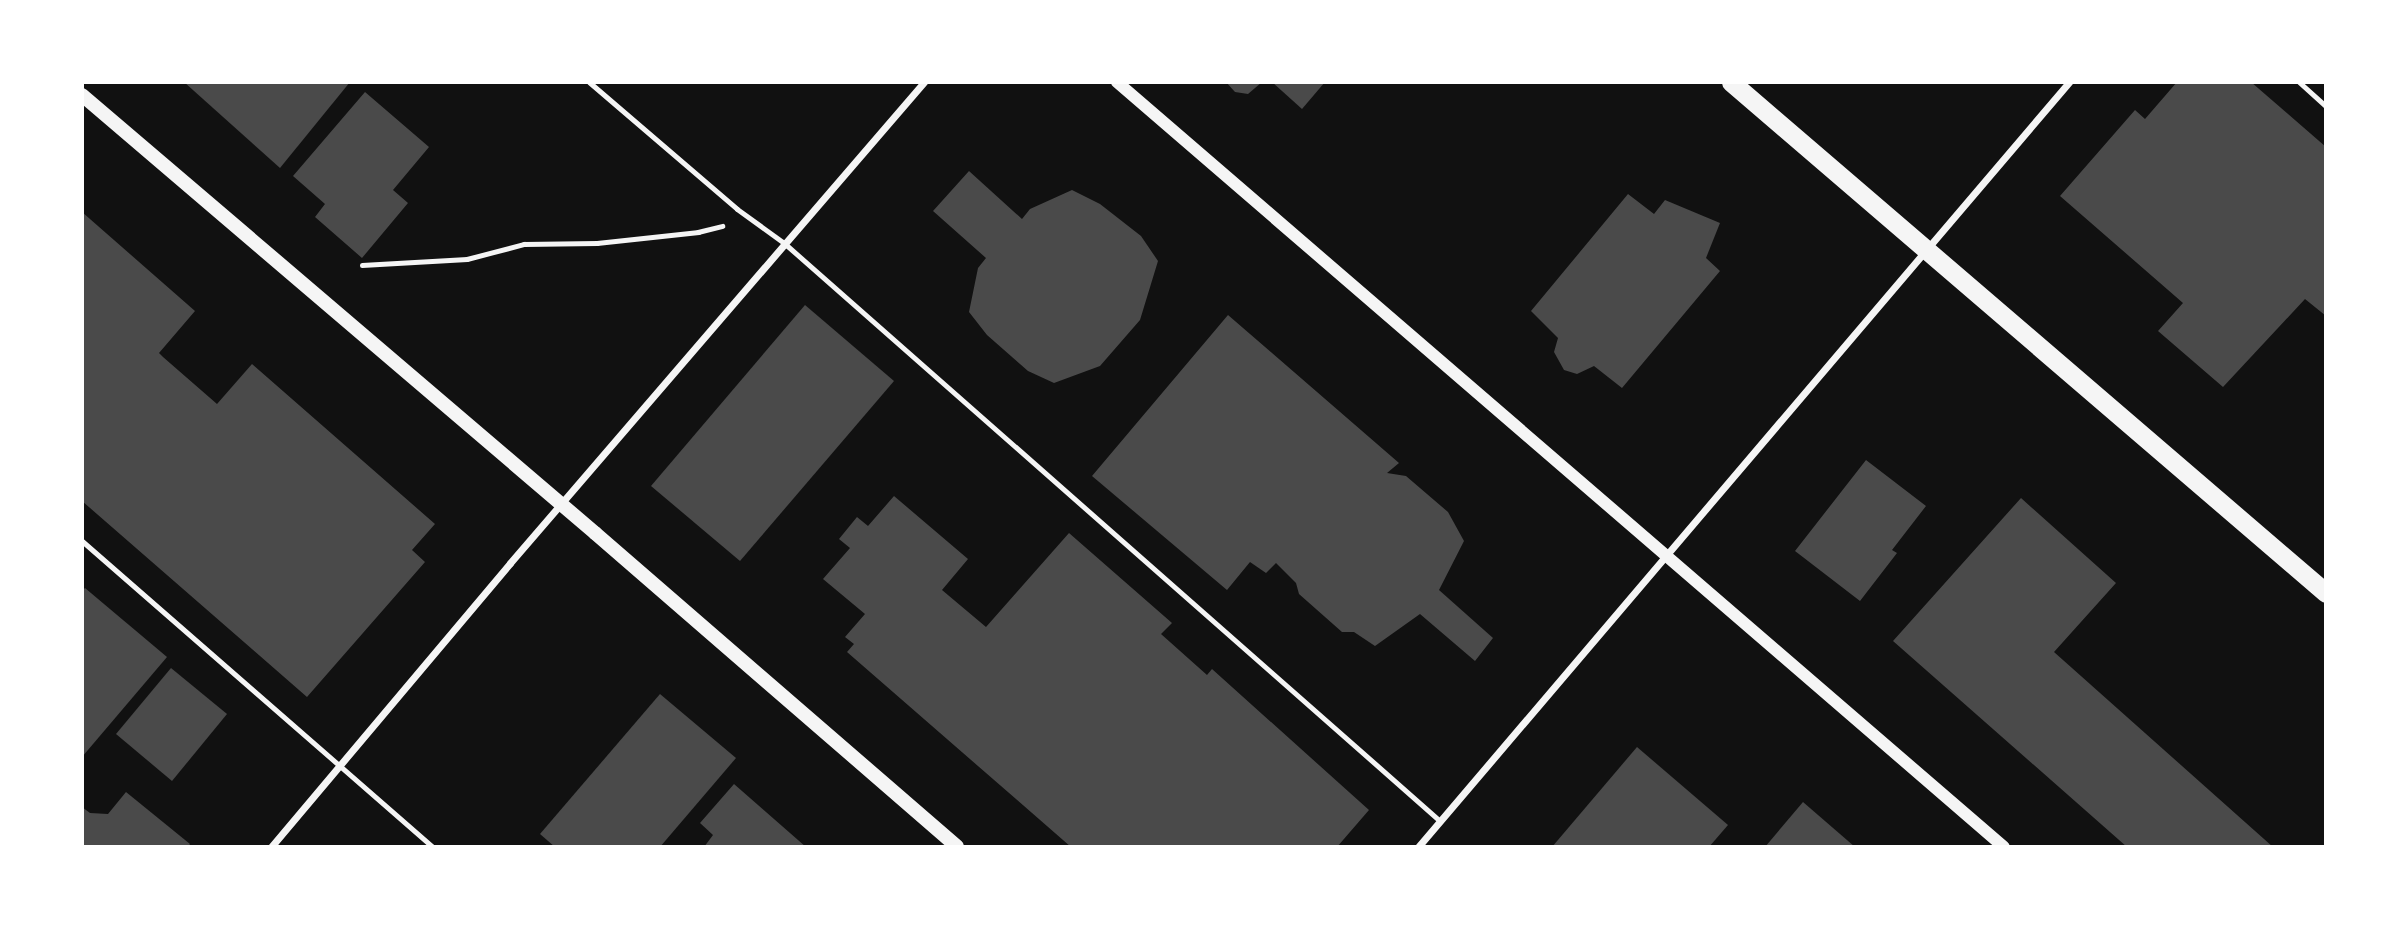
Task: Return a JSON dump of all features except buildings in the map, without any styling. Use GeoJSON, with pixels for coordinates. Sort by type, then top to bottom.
{"type":"FeatureCollection","features":[{"type":"Feature","properties":{"kind":"highway"},"geometry":{"type":"LineString","coordinates":[[1731,82],[2326,593]]}},
{"type":"Feature","properties":{"kind":"main road"},"geometry":{"type":"LineString","coordinates":[[82,95],[957,847]]}},
{"type":"Feature","properties":{"kind":"street"},"geometry":{"type":"LineString","coordinates":[[271,847],[783,243],[924,82]]}},
{"type":"Feature","properties":{"kind":"street"},"geometry":{"type":"LineString","coordinates":[[1117,82],[2004,847]]}},
{"type":"Feature","properties":{"kind":"street"},"geometry":{"type":"LineString","coordinates":[[1418,847],[1664,554],[1928,251],[2069,82]]}},
{"type":"Feature","properties":{"kind":"lane"},"geometry":{"type":"LineString","coordinates":[[589,82],[749,218],[783,243],[1440,821]]}},
{"type":"Feature","properties":{"kind":"lane"},"geometry":{"type":"LineString","coordinates":[[2299,82],[2326,106]]}},
{"type":"Feature","properties":{"kind":"lane"},"geometry":{"type":"LineString","coordinates":[[82,541],[433,847]]}},
{"type":"Feature","properties":{"kind":"path"},"geometry":{"type":"LineString","coordinates":[[362,265],[467,259],[524,244],[597,243],[698,232],[749,218]]}}]}
